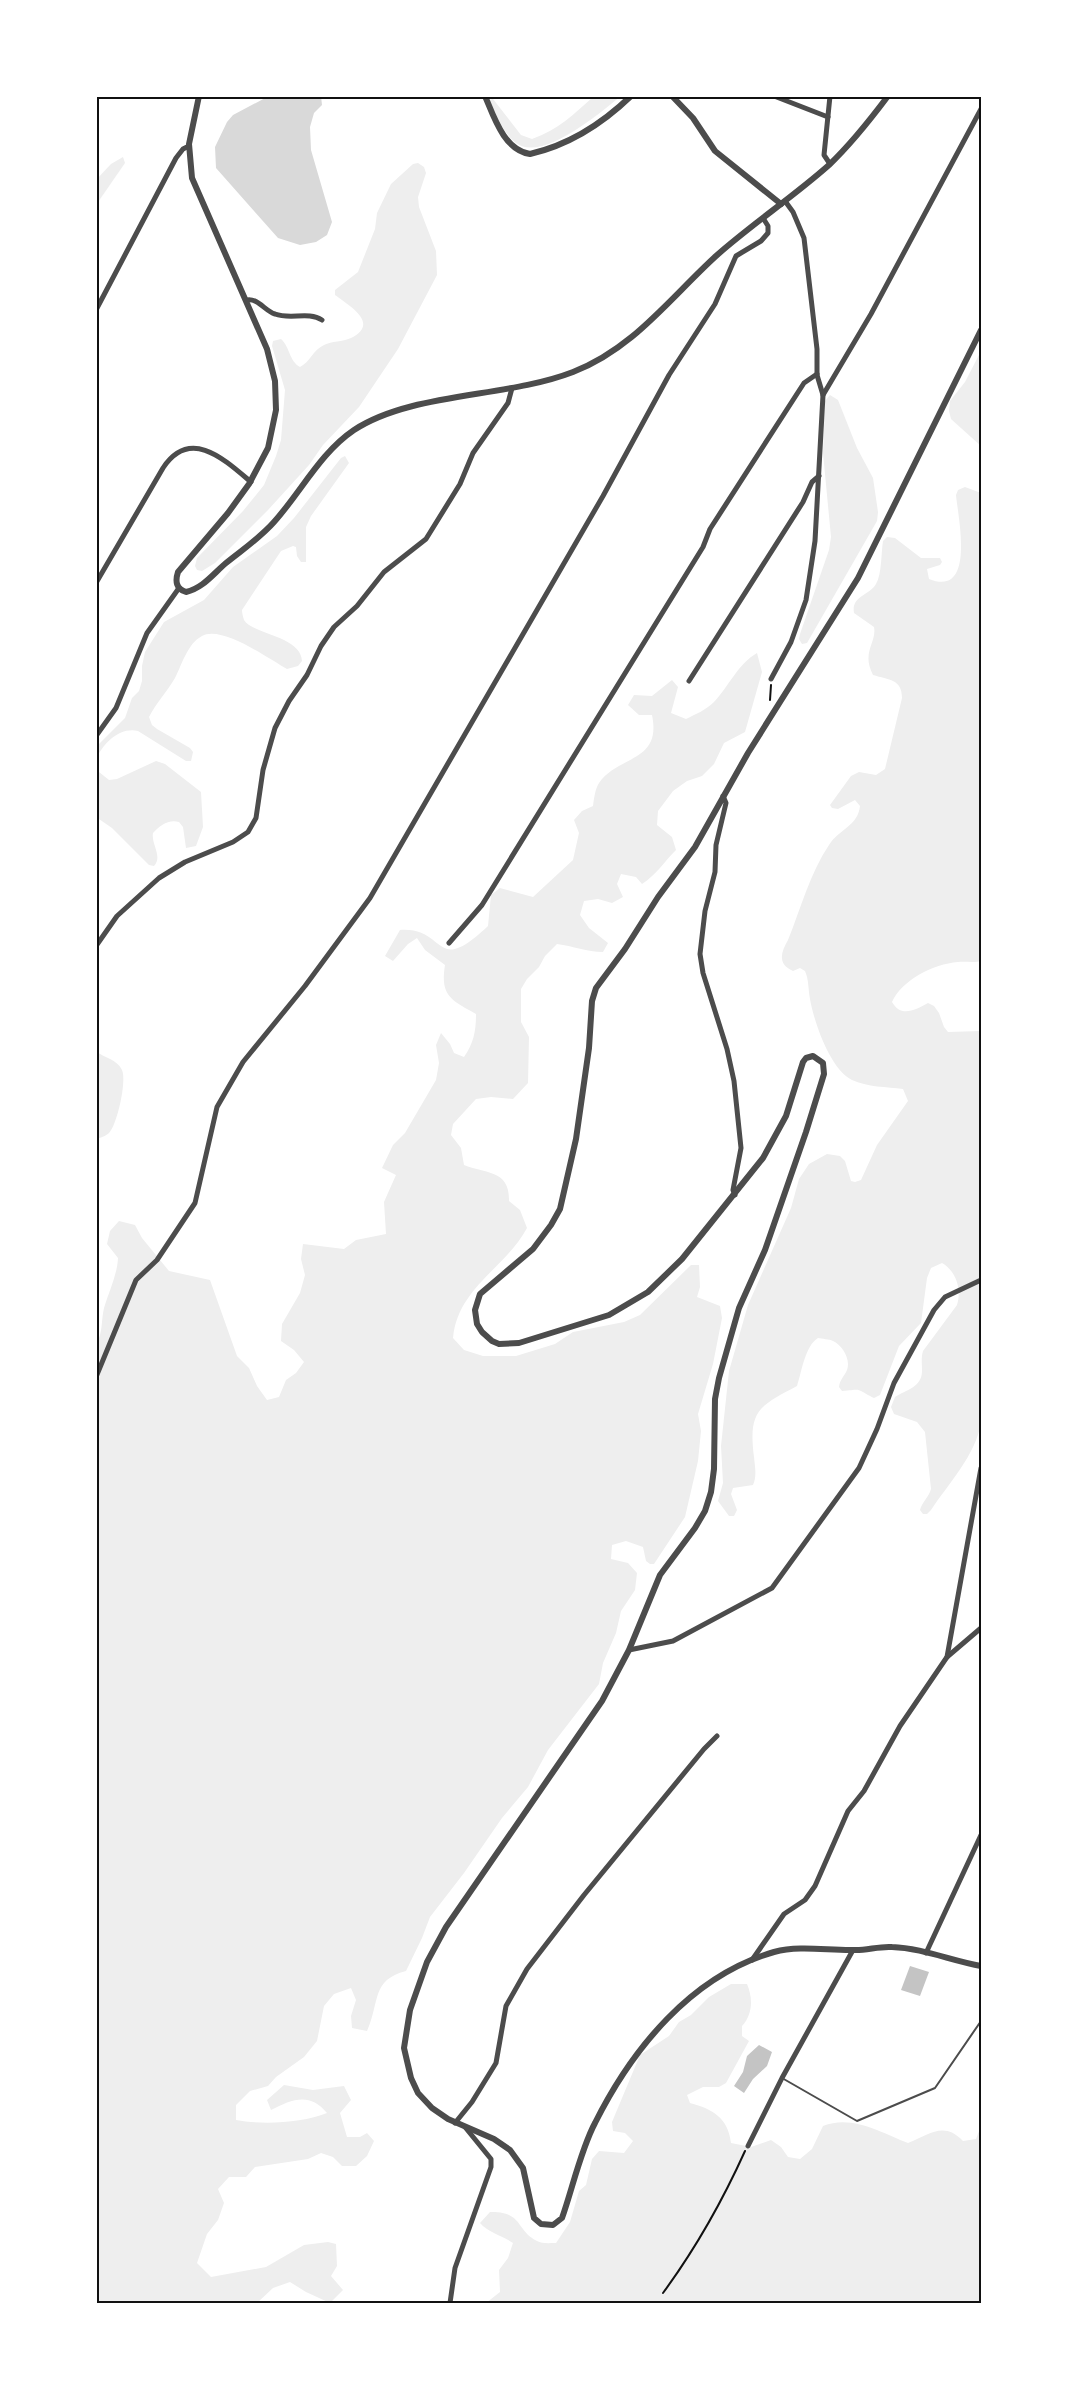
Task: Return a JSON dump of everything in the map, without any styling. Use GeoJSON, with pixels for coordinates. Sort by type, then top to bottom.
{"type":"FeatureCollection","features":[{"type":"Feature","properties":{"kind":"street"},"geometry":{"type":"LineString","coordinates":[[199,96],[189,146],[194,185],[247,300],[271,360],[277,400],[270,441],[251,482],[176,576],[179,588],[186,592],[199,587],[258,537],[286,508],[331,450],[347,435],[366,423],[409,408],[512,388],[573,372],[610,353],[651,321],[717,255],[830,164],[861,131],[888,96]]}},
{"type":"Feature","properties":{"kind":"street"},"geometry":{"type":"LineString","coordinates":[[484,96],[496,123],[506,137],[518,149],[530,154],[589,130],[631,96]]}},
{"type":"Feature","properties":{"kind":"street"},"geometry":{"type":"LineString","coordinates":[[672,96],[693,118],[710,145],[721,157],[783,202],[793,212],[804,238],[817,349],[817,374],[823,395],[815,541],[806,600],[791,642],[771,679]]}},
{"type":"Feature","properties":{"kind":"street"},"geometry":{"type":"LineString","coordinates":[[774,96],[828,117]]}},
{"type":"Feature","properties":{"kind":"street"},"geometry":{"type":"LineString","coordinates":[[830,96],[824,155],[830,164]]}},
{"type":"Feature","properties":{"kind":"street"},"geometry":{"type":"LineString","coordinates":[[823,395],[870,314],[981,110]]}},
{"type":"Feature","properties":{"kind":"street"},"geometry":{"type":"LineString","coordinates":[[96,310],[176,158],[183,149],[189,146]]}},
{"type":"Feature","properties":{"kind":"street"},"geometry":{"type":"LineString","coordinates":[[96,1377],[136,1280],[157,1260],[195,1203],[217,1107],[222,1098],[243,1062],[306,986],[370,898],[597,506],[669,375],[715,304],[736,256],[760,241],[768,233],[768,226],[763,218]]}},
{"type":"Feature","properties":{"kind":"street"},"geometry":{"type":"LineString","coordinates":[[247,300],[252,300],[278,315],[313,316],[322,320]]}},
{"type":"Feature","properties":{"kind":"street"},"geometry":{"type":"LineString","coordinates":[[981,330],[865,567],[771,715],[695,847],[596,988],[592,1001],[589,1048],[576,1139],[560,1209],[552,1226],[533,1248],[480,1294],[476,1305],[477,1324],[482,1332],[492,1341],[504,1345],[519,1343],[615,1313],[638,1299],[682,1259],[763,1158],[783,1125],[802,1062],[809,1057],[817,1057],[823,1062],[825,1069],[819,1092],[765,1250],[739,1308],[719,1378],[715,1399],[714,1469],[708,1501],[699,1522],[660,1575],[629,1650],[602,1701],[446,1927],[417,1986],[404,2040],[411,2078],[423,2099],[455,2123],[494,2139],[510,2150],[523,2168],[534,2218],[541,2224],[553,2224],[562,2218],[594,2125],[635,2057],[655,2031],[697,1992],[719,1977],[752,1960],[776,1952],[811,1948],[853,1950],[891,1947],[981,1966]]}},
{"type":"Feature","properties":{"kind":"street"},"geometry":{"type":"LineString","coordinates":[[449,943],[482,905],[703,547],[710,529],[804,383],[817,374]]}},
{"type":"Feature","properties":{"kind":"street"},"geometry":{"type":"LineString","coordinates":[[96,946],[117,916],[159,878],[185,862],[233,842],[248,832],[255,818],[263,770],[275,728],[289,701],[307,675],[321,646],[334,627],[357,606],[384,572],[426,539],[460,484],[475,448],[508,403],[512,388]]}},
{"type":"Feature","properties":{"kind":"street"},"geometry":{"type":"LineString","coordinates":[[96,583],[163,468],[176,454],[191,447],[202,448],[215,454],[251,482]]}},
{"type":"Feature","properties":{"kind":"street"},"geometry":{"type":"LineString","coordinates":[[689,681],[803,502],[812,482],[819,476]]}},
{"type":"Feature","properties":{"kind":"street"},"geometry":{"type":"LineString","coordinates":[[96,736],[116,708],[147,633],[179,588]]}},
{"type":"Feature","properties":{"kind":"street"},"geometry":{"type":"LineString","coordinates":[[723,796],[726,803],[716,845],[716,872],[705,911],[700,954],[703,973],[727,1049],[734,1081],[741,1148],[733,1190],[735,1195]]}},
{"type":"Feature","properties":{"kind":"street"},"geometry":{"type":"LineString","coordinates":[[629,1650],[673,1641],[772,1588],[859,1468],[877,1430],[894,1383],[934,1310],[945,1298],[981,1280]]}},
{"type":"Feature","properties":{"kind":"street"},"geometry":{"type":"LineString","coordinates":[[947,1657],[981,1468]]}},
{"type":"Feature","properties":{"kind":"street"},"geometry":{"type":"LineString","coordinates":[[752,1960],[784,1914],[805,1900],[815,1886],[848,1811],[864,1791],[900,1726],[947,1657],[981,1628]]}},
{"type":"Feature","properties":{"kind":"street"},"geometry":{"type":"LineString","coordinates":[[455,2123],[472,2102],[496,2062],[506,2006],[527,1969],[584,1895],[717,1736]]}},
{"type":"Feature","properties":{"kind":"street"},"geometry":{"type":"LineString","coordinates":[[926,1953],[981,1835]]}},
{"type":"Feature","properties":{"kind":"street"},"geometry":{"type":"LineString","coordinates":[[748,2146],[782,2078],[853,1950]]}},
{"type":"Feature","properties":{"kind":"street"},"geometry":{"type":"LineString","coordinates":[[450,2303],[454,2268],[491,2168],[491,2159],[465,2127]]}},
{"type":"Feature","properties":{"kind":"lane"},"geometry":{"type":"LineString","coordinates":[[782,2078],[857,2121],[935,2088],[981,2020]]}},
{"type":"Feature","properties":{"kind":"path"},"geometry":{"type":"LineString","coordinates":[[771,679],[771,715]]}},
{"type":"Feature","properties":{"kind":"path"},"geometry":{"type":"LineString","coordinates":[[663,2293],[702,2235],[748,2146]]}},
{"type":"Feature","properties":{"kind":"shaded area"},"geometry":{"type":"Polygon","coordinates":[[[269,96],[321,96],[322,105],[314,113],[310,127],[311,150],[332,222],[327,235],[316,242],[300,245],[278,238],[216,168],[215,147],[227,122],[233,115],[269,96]]]}},
{"type":"Feature","properties":{"kind":"shaded area"},"geometry":{"type":"Polygon","coordinates":[[[594,96],[621,96],[571,133],[541,146],[527,147],[516,143],[507,134],[489,100],[493,99],[521,135],[532,139],[558,126],[594,96]]]}},
{"type":"Feature","properties":{"kind":"shaded area"},"geometry":{"type":"Polygon","coordinates":[[[123,157],[125,163],[96,205],[96,180],[111,164],[123,157]]]}},
{"type":"Feature","properties":{"kind":"shaded area"},"geometry":{"type":"Polygon","coordinates":[[[418,163],[424,167],[426,173],[418,197],[419,207],[436,251],[437,275],[398,349],[359,407],[323,445],[309,465],[215,563],[202,571],[197,570],[195,566],[197,558],[243,511],[264,485],[276,456],[281,440],[285,390],[272,346],[273,341],[281,339],[300,367],[320,347],[351,338],[359,332],[363,326],[363,320],[354,309],[335,295],[335,290],[358,272],[375,229],[377,213],[391,184],[413,164],[418,163]]]}},
{"type":"Feature","properties":{"kind":"shaded area"},"geometry":{"type":"Polygon","coordinates":[[[981,351],[981,446],[951,419],[949,411],[950,401],[965,382],[981,351]]]}},
{"type":"Feature","properties":{"kind":"shaded area"},"geometry":{"type":"Polygon","coordinates":[[[830,395],[838,400],[857,448],[873,478],[878,512],[877,521],[807,643],[802,644],[799,639],[800,634],[829,550],[831,537],[823,453],[825,401],[830,395]]]}},
{"type":"Feature","properties":{"kind":"shaded area"},"geometry":{"type":"Polygon","coordinates":[[[345,456],[349,463],[311,516],[306,527],[306,562],[301,562],[297,556],[296,547],[281,551],[242,610],[244,620],[249,625],[294,646],[300,653],[302,661],[298,666],[287,669],[245,645],[221,635],[202,636],[192,644],[175,678],[149,717],[152,725],[157,729],[190,748],[193,752],[191,761],[186,761],[138,731],[131,730],[114,737],[97,757],[99,772],[109,780],[117,779],[156,761],[165,764],[201,792],[203,827],[196,846],[186,848],[183,827],[179,822],[165,823],[153,833],[157,858],[154,866],[149,865],[112,828],[96,817],[96,747],[125,718],[132,698],[139,691],[145,652],[164,622],[204,600],[233,567],[277,536],[345,456]]]}},
{"type":"Feature","properties":{"kind":"shaded area"},"geometry":{"type":"Polygon","coordinates":[[[965,487],[981,493],[981,930],[979,935],[981,961],[948,963],[929,970],[911,980],[892,1002],[904,1011],[913,1010],[928,1003],[934,1006],[948,1032],[981,1031],[981,1423],[973,1447],[960,1469],[931,1510],[923,1514],[920,1510],[931,1489],[925,1432],[917,1422],[894,1414],[891,1407],[895,1397],[919,1381],[923,1351],[957,1305],[959,1293],[957,1281],[947,1266],[942,1263],[931,1268],[927,1278],[921,1323],[899,1346],[880,1395],[874,1398],[859,1390],[842,1391],[839,1387],[848,1366],[845,1353],[831,1340],[818,1338],[814,1342],[807,1353],[797,1386],[765,1405],[755,1420],[753,1429],[754,1482],[753,1485],[733,1488],[731,1494],[737,1510],[734,1516],[729,1516],[718,1501],[723,1483],[721,1446],[729,1371],[748,1305],[791,1208],[799,1179],[809,1164],[827,1154],[840,1156],[845,1161],[851,1181],[861,1180],[877,1145],[908,1101],[903,1089],[864,1084],[852,1080],[837,1066],[819,1032],[805,971],[800,968],[793,971],[788,968],[784,965],[782,957],[816,867],[833,840],[852,823],[859,813],[860,806],[855,800],[838,809],[830,805],[851,776],[859,772],[876,775],[885,769],[902,698],[900,687],[894,681],[873,675],[869,654],[874,627],[854,613],[855,603],[873,588],[878,580],[883,541],[887,537],[895,538],[921,558],[940,558],[942,562],[940,565],[927,569],[929,579],[944,582],[953,577],[959,567],[961,552],[956,495],[958,490],[965,487]]]}},
{"type":"Feature","properties":{"kind":"shaded area"},"geometry":{"type":"Polygon","coordinates":[[[757,653],[762,672],[745,732],[724,743],[714,764],[702,776],[687,781],[673,791],[658,811],[657,825],[672,837],[676,850],[642,884],[636,877],[621,874],[617,884],[623,897],[612,903],[598,899],[584,901],[580,915],[589,928],[608,943],[603,952],[557,944],[545,956],[521,989],[521,1022],[529,1037],[528,1083],[513,1099],[491,1097],[476,1099],[453,1124],[451,1135],[461,1148],[464,1165],[501,1178],[508,1191],[509,1201],[520,1210],[527,1228],[518,1242],[464,1305],[457,1320],[453,1338],[464,1350],[483,1356],[516,1356],[555,1344],[573,1332],[624,1322],[640,1315],[691,1265],[699,1265],[700,1287],[697,1297],[720,1306],[722,1318],[713,1364],[698,1414],[701,1431],[698,1461],[685,1517],[654,1564],[646,1561],[643,1547],[626,1541],[612,1545],[611,1559],[628,1563],[637,1573],[635,1590],[621,1611],[616,1633],[603,1663],[599,1684],[548,1750],[528,1787],[502,1818],[430,1917],[406,1971],[387,1980],[382,1986],[367,2031],[352,2028],[351,2016],[356,2000],[351,1988],[334,1994],[324,2006],[317,2041],[304,2057],[276,2077],[268,2086],[250,2091],[236,2105],[236,2120],[270,2123],[306,2119],[327,2113],[321,2106],[307,2100],[293,2101],[271,2110],[267,2100],[284,2085],[313,2090],[344,2086],[351,2100],[340,2113],[347,2137],[360,2137],[367,2133],[374,2141],[367,2156],[356,2166],[342,2166],[333,2157],[321,2153],[308,2159],[255,2167],[246,2177],[229,2177],[218,2189],[224,2203],[218,2220],[207,2234],[197,2263],[211,2277],[266,2267],[304,2245],[328,2242],[336,2244],[337,2266],[331,2276],[343,2290],[330,2303],[290,2282],[273,2288],[257,2303],[96,2303],[96,1345],[118,1258],[107,1244],[110,1231],[119,1221],[135,1225],[142,1238],[169,1271],[210,1280],[237,1356],[249,1368],[257,1386],[267,1400],[279,1397],[286,1380],[296,1373],[304,1362],[294,1350],[281,1341],[282,1324],[300,1293],[305,1275],[301,1259],[303,1244],[344,1249],[356,1240],[386,1234],[384,1202],[396,1175],[382,1168],[393,1145],[405,1133],[436,1080],[439,1063],[436,1045],[441,1033],[454,1053],[464,1057],[474,1036],[476,1014],[449,996],[444,984],[445,965],[425,950],[417,938],[408,944],[393,961],[385,956],[400,930],[415,931],[426,935],[449,949],[458,948],[488,926],[491,895],[500,888],[533,897],[573,860],[579,833],[574,820],[582,811],[593,806],[599,783],[607,774],[645,750],[651,742],[652,715],[639,715],[628,705],[634,695],[652,696],[672,680],[678,687],[671,713],[686,719],[714,702],[739,669],[757,653]]]}},
{"type":"Feature","properties":{"kind":"shaded area"},"geometry":{"type":"Polygon","coordinates":[[[96,1051],[120,1066],[123,1083],[120,1103],[112,1128],[109,1133],[96,1139],[96,1051]]]}},
{"type":"Feature","properties":{"kind":"shaded area"},"geometry":{"type":"Polygon","coordinates":[[[731,1984],[747,1984],[749,1989],[751,2006],[742,2026],[742,2036],[749,2041],[726,2083],[719,2087],[703,2087],[687,2095],[690,2103],[706,2108],[723,2121],[731,2143],[751,2147],[771,2140],[781,2147],[788,2157],[800,2159],[812,2149],[823,2126],[834,2123],[856,2123],[908,2143],[943,2130],[956,2135],[963,2141],[976,2139],[981,2126],[981,2303],[486,2303],[500,2292],[499,2270],[508,2258],[513,2243],[480,2223],[490,2212],[501,2213],[514,2218],[530,2237],[537,2241],[556,2243],[570,2222],[579,2191],[586,2185],[592,2159],[599,2151],[624,2153],[633,2141],[625,2133],[613,2131],[612,2122],[640,2055],[669,2036],[679,2022],[691,2015],[709,1997],[731,1984]]]}},
{"type":"Feature","properties":{"kind":"building"},"geometry":{"type":"Polygon","coordinates":[[[910,1966],[929,1972],[920,1996],[901,1990],[910,1966]]]}},
{"type":"Feature","properties":{"kind":"building"},"geometry":{"type":"Polygon","coordinates":[[[759,2045],[772,2052],[767,2066],[753,2079],[744,2093],[734,2086],[743,2072],[747,2056],[759,2045]]]}}]}
